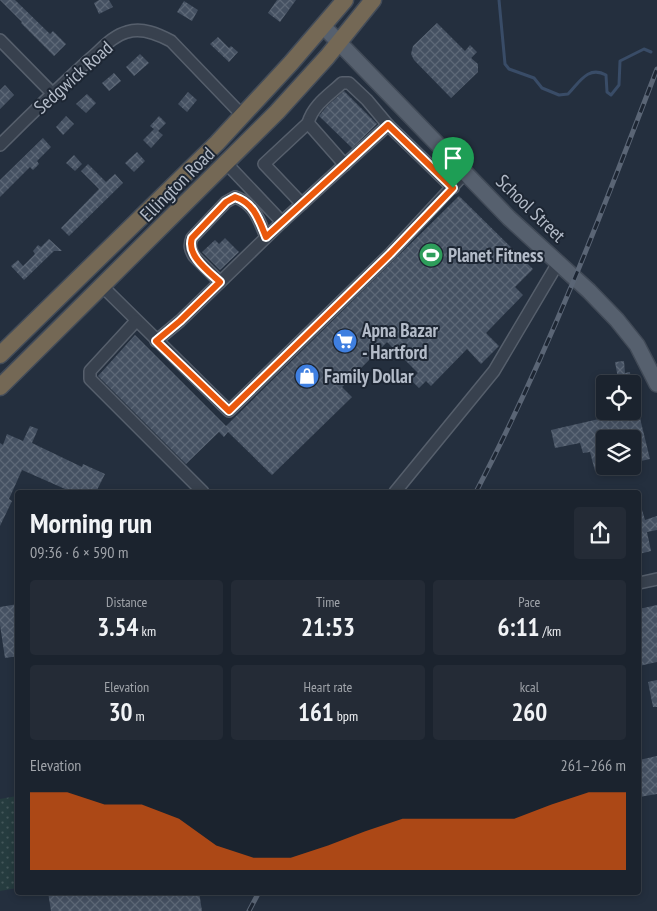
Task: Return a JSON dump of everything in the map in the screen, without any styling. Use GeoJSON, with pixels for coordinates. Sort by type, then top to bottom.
{"type":"FeatureCollection","features":[{"type":"Feature","properties":{"kind":"highway","name":"Ellington Road"},"geometry":{"type":"LineString","coordinates":[[0,355],[217,143],[273,83],[345,0]]}},
{"type":"Feature","properties":{"kind":"highway","name":"Ellington Road"},"geometry":{"type":"LineString","coordinates":[[0,387],[277,112],[339,42],[372,0]]}},
{"type":"Feature","properties":{"kind":"highway"},"geometry":{"type":"LineString","coordinates":[[86,270],[102,286]]}},
{"type":"Feature","properties":{"kind":"main road","name":"School Street"},"geometry":{"type":"LineString","coordinates":[[323,26],[509,218],[589,291],[625,329],[642,353],[657,384]]}},
{"type":"Feature","properties":{"kind":"street","name":"Sedgwick Road"},"geometry":{"type":"LineString","coordinates":[[0,145],[52,93],[112,40],[127,32],[142,30],[158,34],[171,41],[242,115]]}},
{"type":"Feature","properties":{"kind":"street"},"geometry":{"type":"LineString","coordinates":[[0,40],[52,93]]}},
{"type":"Feature","properties":{"kind":"street"},"geometry":{"type":"LineString","coordinates":[[302,204],[264,164],[308,123],[310,115],[319,103],[342,83],[346,82],[367,100],[388,125],[453,188]]}},
{"type":"Feature","properties":{"kind":"street"},"geometry":{"type":"LineString","coordinates":[[308,123],[345,165]]}},
{"type":"Feature","properties":{"kind":"street"},"geometry":{"type":"LineString","coordinates":[[156,341],[180,321],[266,237],[388,125]]}},
{"type":"Feature","properties":{"kind":"street"},"geometry":{"type":"LineString","coordinates":[[226,163],[282,222]]}},
{"type":"Feature","properties":{"kind":"street"},"geometry":{"type":"LineString","coordinates":[[102,286],[229,411],[383,261],[466,172]]}},
{"type":"Feature","properties":{"kind":"street"},"geometry":{"type":"LineString","coordinates":[[220,282],[194,256],[190,244],[192,238],[226,202],[235,197],[250,205],[259,219],[266,237]]}},
{"type":"Feature","properties":{"kind":"street"},"geometry":{"type":"LineString","coordinates":[[397,490],[494,371],[558,263]]}},
{"type":"Feature","properties":{"kind":"street"},"geometry":{"type":"LineString","coordinates":[[136,321],[90,371],[90,378],[201,490]]}},
{"type":"Feature","properties":{"kind":"street"},"geometry":{"type":"LineString","coordinates":[[641,583],[657,579]]}},
{"type":"Feature","properties":{"kind":"green space"},"geometry":{"type":"Polygon","coordinates":[[[15,796],[15,888],[0,891],[0,799],[15,796]]]}},
{"type":"Feature","properties":{"kind":"building"},"geometry":{"type":"Polygon","coordinates":[[[0,0],[15,0],[50,34],[53,31],[66,44],[54,56],[0,0]]]}},
{"type":"Feature","properties":{"kind":"building"},"geometry":{"type":"Polygon","coordinates":[[[99,0],[109,0],[113,7],[99,14],[94,3],[99,0]]]}},
{"type":"Feature","properties":{"kind":"building"},"geometry":{"type":"Polygon","coordinates":[[[277,0],[296,0],[280,22],[268,13],[277,0]]]}},
{"type":"Feature","properties":{"kind":"building"},"geometry":{"type":"Polygon","coordinates":[[[184,1],[198,10],[192,21],[177,12],[184,1]]]}},
{"type":"Feature","properties":{"kind":"building"},"geometry":{"type":"Polygon","coordinates":[[[437,23],[465,51],[470,45],[477,52],[471,58],[478,64],[478,72],[451,98],[414,60],[411,54],[413,46],[437,23]]]}},
{"type":"Feature","properties":{"kind":"building"},"geometry":{"type":"Polygon","coordinates":[[[218,37],[229,48],[231,46],[238,52],[229,62],[210,44],[218,37]]]}},
{"type":"Feature","properties":{"kind":"building"},"geometry":{"type":"Polygon","coordinates":[[[140,54],[149,63],[134,76],[126,67],[140,54]]]}},
{"type":"Feature","properties":{"kind":"building"},"geometry":{"type":"Polygon","coordinates":[[[114,73],[121,81],[109,91],[102,83],[114,73]]]}},
{"type":"Feature","properties":{"kind":"building"},"geometry":{"type":"Polygon","coordinates":[[[5,85],[14,95],[0,109],[0,90],[5,85]]]}},
{"type":"Feature","properties":{"kind":"building"},"geometry":{"type":"Polygon","coordinates":[[[344,91],[377,124],[352,148],[319,116],[344,91]]]}},
{"type":"Feature","properties":{"kind":"building"},"geometry":{"type":"Polygon","coordinates":[[[188,92],[197,100],[187,112],[178,104],[188,92]]]}},
{"type":"Feature","properties":{"kind":"building"},"geometry":{"type":"Polygon","coordinates":[[[87,94],[96,103],[86,113],[76,104],[87,94]]]}},
{"type":"Feature","properties":{"kind":"building"},"geometry":{"type":"Polygon","coordinates":[[[66,116],[74,124],[63,135],[56,127],[66,116]]]}},
{"type":"Feature","properties":{"kind":"building"},"geometry":{"type":"Polygon","coordinates":[[[159,116],[166,123],[158,131],[163,135],[151,148],[143,140],[154,129],[150,126],[159,116]]]}},
{"type":"Feature","properties":{"kind":"building"},"geometry":{"type":"Polygon","coordinates":[[[43,138],[51,147],[37,161],[39,164],[33,170],[30,167],[0,197],[0,180],[43,138]]]}},
{"type":"Feature","properties":{"kind":"building"},"geometry":{"type":"Polygon","coordinates":[[[137,152],[145,161],[134,172],[125,163],[137,152]]]}},
{"type":"Feature","properties":{"kind":"building"},"geometry":{"type":"Polygon","coordinates":[[[74,155],[82,164],[75,171],[66,163],[74,155]]]}},
{"type":"Feature","properties":{"kind":"building"},"geometry":{"type":"Polygon","coordinates":[[[88,164],[106,182],[115,174],[123,183],[69,236],[61,228],[99,189],[81,171],[88,164]]]}},
{"type":"Feature","properties":{"kind":"building"},"geometry":{"type":"Polygon","coordinates":[[[459,196],[533,269],[515,287],[523,295],[486,333],[499,346],[481,364],[467,349],[431,386],[426,381],[419,388],[411,380],[418,373],[387,342],[342,387],[352,397],[272,475],[228,432],[224,437],[219,432],[186,464],[98,376],[135,335],[226,426],[459,196]]]}},
{"type":"Feature","properties":{"kind":"building"},"geometry":{"type":"Polygon","coordinates":[[[225,238],[239,252],[220,270],[202,252],[215,240],[219,244],[225,238]]]}},
{"type":"Feature","properties":{"kind":"building"},"geometry":{"type":"Polygon","coordinates":[[[49,239],[62,251],[54,251],[24,280],[11,266],[18,260],[23,266],[35,254],[33,251],[38,245],[41,247],[49,239]]]}},
{"type":"Feature","properties":{"kind":"building"},"geometry":{"type":"Polygon","coordinates":[[[624,361],[625,373],[630,372],[630,375],[617,375],[615,362],[624,361]]]}},
{"type":"Feature","properties":{"kind":"building"},"geometry":{"type":"Polygon","coordinates":[[[596,420],[640,420],[650,459],[641,461],[641,430],[596,430],[595,471],[590,452],[583,453],[580,443],[555,448],[551,430],[596,420]]]}},
{"type":"Feature","properties":{"kind":"building"},"geometry":{"type":"Polygon","coordinates":[[[30,426],[38,429],[32,443],[82,467],[83,464],[105,474],[97,490],[67,490],[22,470],[9,499],[12,501],[0,526],[0,443],[3,445],[7,434],[23,441],[30,426]]]}},
{"type":"Feature","properties":{"kind":"building"},"geometry":{"type":"Polygon","coordinates":[[[641,510],[645,520],[657,516],[657,530],[647,532],[651,551],[641,554],[641,510]]]}},
{"type":"Feature","properties":{"kind":"building"},"geometry":{"type":"Polygon","coordinates":[[[15,604],[15,656],[5,658],[0,625],[0,607],[15,604]]]}},
{"type":"Feature","properties":{"kind":"building"},"geometry":{"type":"Polygon","coordinates":[[[657,605],[657,662],[641,666],[641,609],[657,605]]]}},
{"type":"Feature","properties":{"kind":"building"},"geometry":{"type":"Polygon","coordinates":[[[657,680],[657,707],[653,707],[648,682],[657,680]]]}},
{"type":"Feature","properties":{"kind":"building"},"geometry":{"type":"Polygon","coordinates":[[[657,756],[657,794],[641,797],[641,760],[657,756]]]}},
{"type":"Feature","properties":{"kind":"building"},"geometry":{"type":"Polygon","coordinates":[[[48,895],[199,895],[202,911],[51,911],[48,895]]]}},
{"type":"Feature","properties":{"kind":"waterway"},"geometry":{"type":"LineString","coordinates":[[499,0],[505,64],[509,69],[534,78],[542,88],[559,95],[568,94],[584,77],[594,72],[606,75],[607,92],[611,95],[619,85],[620,61],[644,49],[651,52]]}},
{"type":"Feature","properties":{"kind":"railway"},"geometry":{"type":"LineString","coordinates":[[477,490],[502,441],[573,284],[657,69]]}},
{"type":"Feature","properties":{"kind":"railway"},"geometry":{"type":"LineString","coordinates":[[249,911],[257,895]]}},
{"type":"Feature","properties":{"kind":"place","name":"Planet Fitness"},"geometry":{"type":"Point","coordinates":[431,255]}},
{"type":"Feature","properties":{"kind":"place","name":"Apna Bazar - Hartford"},"geometry":{"type":"Point","coordinates":[345,341]}},
{"type":"Feature","properties":{"kind":"place","name":"Family Dollar"},"geometry":{"type":"Point","coordinates":[307,376]}},
{"type":"Feature","properties":{"kind":"route"},"geometry":{"type":"LineString","coordinates":[[388,125],[453,188],[390,254],[229,411],[156,341],[180,321],[220,282],[194,256],[190,244],[192,238],[226,202],[235,197],[250,205],[259,219],[266,237],[388,125]]}}]}
